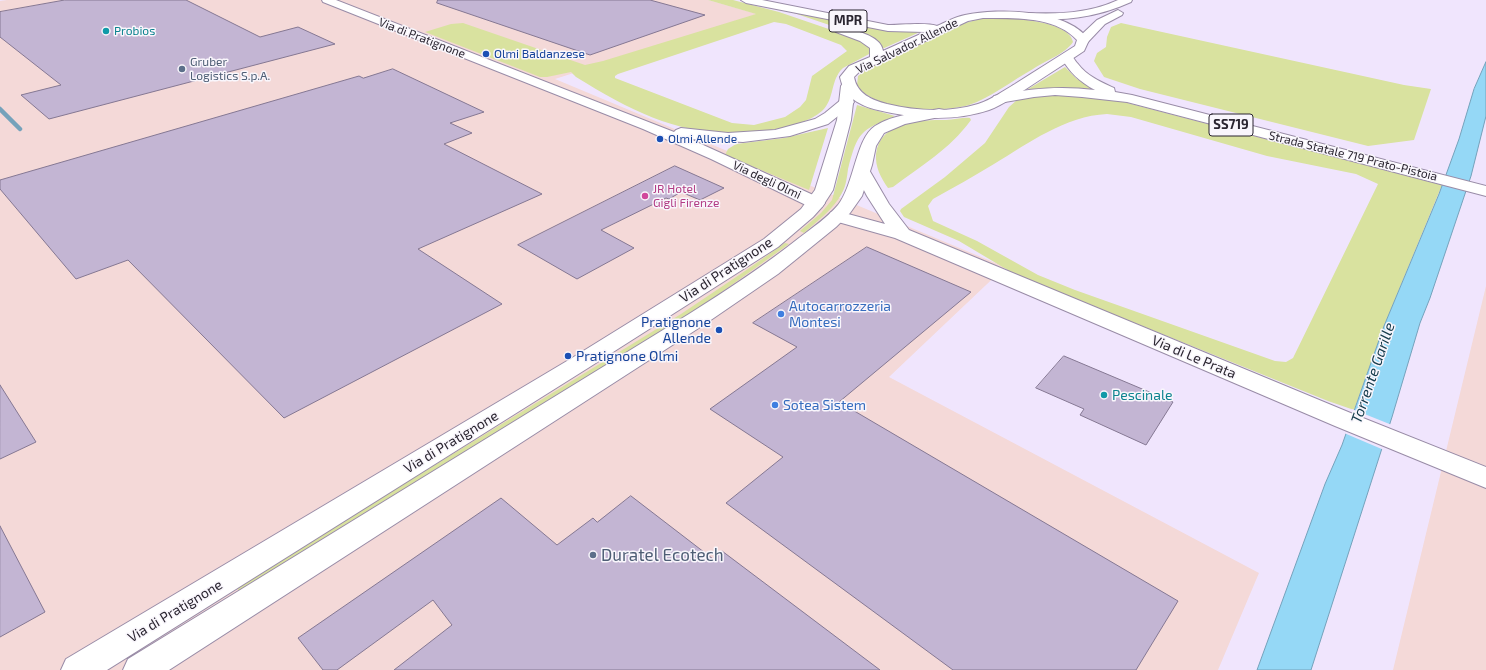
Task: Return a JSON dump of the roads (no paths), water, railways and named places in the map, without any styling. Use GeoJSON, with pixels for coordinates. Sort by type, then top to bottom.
{"type":"FeatureCollection","features":[{"type":"Feature","properties":{"kind":"main road","name":"MPR"},"geometry":{"type":"LineString","coordinates":[[746,0],[888,28],[921,29],[951,24]]}},
{"type":"Feature","properties":{"kind":"main road","name":"MPR"},"geometry":{"type":"LineString","coordinates":[[746,0],[870,41],[876,46],[876,59]]}},
{"type":"Feature","properties":{"kind":"main road","name":"Via Salvador Allende"},"geometry":{"type":"LineString","coordinates":[[848,86],[856,96],[868,103],[888,109],[939,113],[963,112],[984,106],[999,99],[1080,48],[1083,40],[1100,22],[1132,1]]}},
{"type":"Feature","properties":{"kind":"main road","name":"Via Salvador Allende"},"geometry":{"type":"LineString","coordinates":[[939,113],[901,120],[879,130],[868,146],[853,196],[827,210],[824,190],[844,120],[847,102],[847,78],[854,69],[965,18],[983,15],[1084,16],[1132,1]]}},
{"type":"Feature","properties":{"kind":"main road","name":"Via di Pratignone"},"geometry":{"type":"LineString","coordinates":[[331,2],[576,98]]}},
{"type":"Feature","properties":{"kind":"main road","name":"Via Salvador Allende"},"geometry":{"type":"LineString","coordinates":[[1026,16],[1062,25],[1074,30],[1083,40]]}},
{"type":"Feature","properties":{"kind":"main road","name":"SS719"},"geometry":{"type":"LineString","coordinates":[[1067,57],[1076,72],[1094,84],[1127,98]]}},
{"type":"Feature","properties":{"kind":"main road","name":"SS719"},"geometry":{"type":"LineString","coordinates":[[999,99],[1029,93],[1054,91],[1084,92],[1127,98]]}},
{"type":"Feature","properties":{"kind":"main road","name":"Via degli Olmi"},"geometry":{"type":"LineString","coordinates":[[576,98],[648,126],[717,156],[827,210]]}},
{"type":"Feature","properties":{"kind":"main road","name":"Strada Statale 719 Prato-Pistoia"},"geometry":{"type":"LineString","coordinates":[[1127,98],[1486,191]]}},
{"type":"Feature","properties":{"kind":"main road","name":"Via degli Olmi"},"geometry":{"type":"LineString","coordinates":[[717,156],[717,152],[727,144],[752,137],[783,133],[811,125],[827,118],[847,102]]}},
{"type":"Feature","properties":{"kind":"main road","name":"Via degli Olmi"},"geometry":{"type":"LineString","coordinates":[[648,126],[707,136],[752,137]]}},
{"type":"Feature","properties":{"kind":"main road","name":"Via di Le Prata"},"geometry":{"type":"LineString","coordinates":[[862,170],[870,189],[880,205],[902,234]]}},
{"type":"Feature","properties":{"kind":"main road","name":"Via di Pratignone"},"geometry":{"type":"LineString","coordinates":[[78,670],[580,363],[770,243],[807,213],[827,210]]}},
{"type":"Feature","properties":{"kind":"main road","name":"Via di Pratignone"},"geometry":{"type":"LineString","coordinates":[[140,670],[697,319],[771,270],[827,210]]}},
{"type":"Feature","properties":{"kind":"main road","name":"Via di Le Prata"},"geometry":{"type":"LineString","coordinates":[[827,210],[902,234],[1344,420],[1486,478]]}},
{"type":"Feature","properties":{"kind":"water","name":"Torrente Garille"},"geometry":{"type":"Polygon","coordinates":[[[1486,62],[1486,116],[1471,176],[1430,298],[1420,323],[1392,417],[1311,670],[1257,670],[1325,484],[1342,445],[1384,326],[1439,194],[1459,139],[1474,89],[1486,62]]]}},
{"type":"Feature","properties":{"kind":"waterway"},"geometry":{"type":"LineString","coordinates":[[0,109],[20,129]]}},
{"type":"Feature","properties":{"kind":"place","name":"Probios"},"geometry":{"type":"Point","coordinates":[106,31]}},
{"type":"Feature","properties":{"kind":"place","name":"Olmi Baldanzese"},"geometry":{"type":"Point","coordinates":[486,54]}},
{"type":"Feature","properties":{"kind":"place","name":"Gruber Logistics S.p.A."},"geometry":{"type":"Point","coordinates":[182,69]}},
{"type":"Feature","properties":{"kind":"place","name":"Olmi Allende"},"geometry":{"type":"Point","coordinates":[660,139]}},
{"type":"Feature","properties":{"kind":"place","name":"JR Hotel Gigli Firenze"},"geometry":{"type":"Point","coordinates":[645,196]}},
{"type":"Feature","properties":{"kind":"place","name":"Autocarrozzeria Montesi"},"geometry":{"type":"Point","coordinates":[781,314]}},
{"type":"Feature","properties":{"kind":"place","name":"Pratignone Allende"},"geometry":{"type":"Point","coordinates":[719,330]}},
{"type":"Feature","properties":{"kind":"place","name":"Pratignone Olmi"},"geometry":{"type":"Point","coordinates":[568,356]}},
{"type":"Feature","properties":{"kind":"place","name":"Pescinale"},"geometry":{"type":"Point","coordinates":[1104,395]}},
{"type":"Feature","properties":{"kind":"place","name":"Sotea Sistem"},"geometry":{"type":"Point","coordinates":[775,405]}},
{"type":"Feature","properties":{"kind":"place","name":"Duratel Ecotech"},"geometry":{"type":"Point","coordinates":[593,555]}}]}
